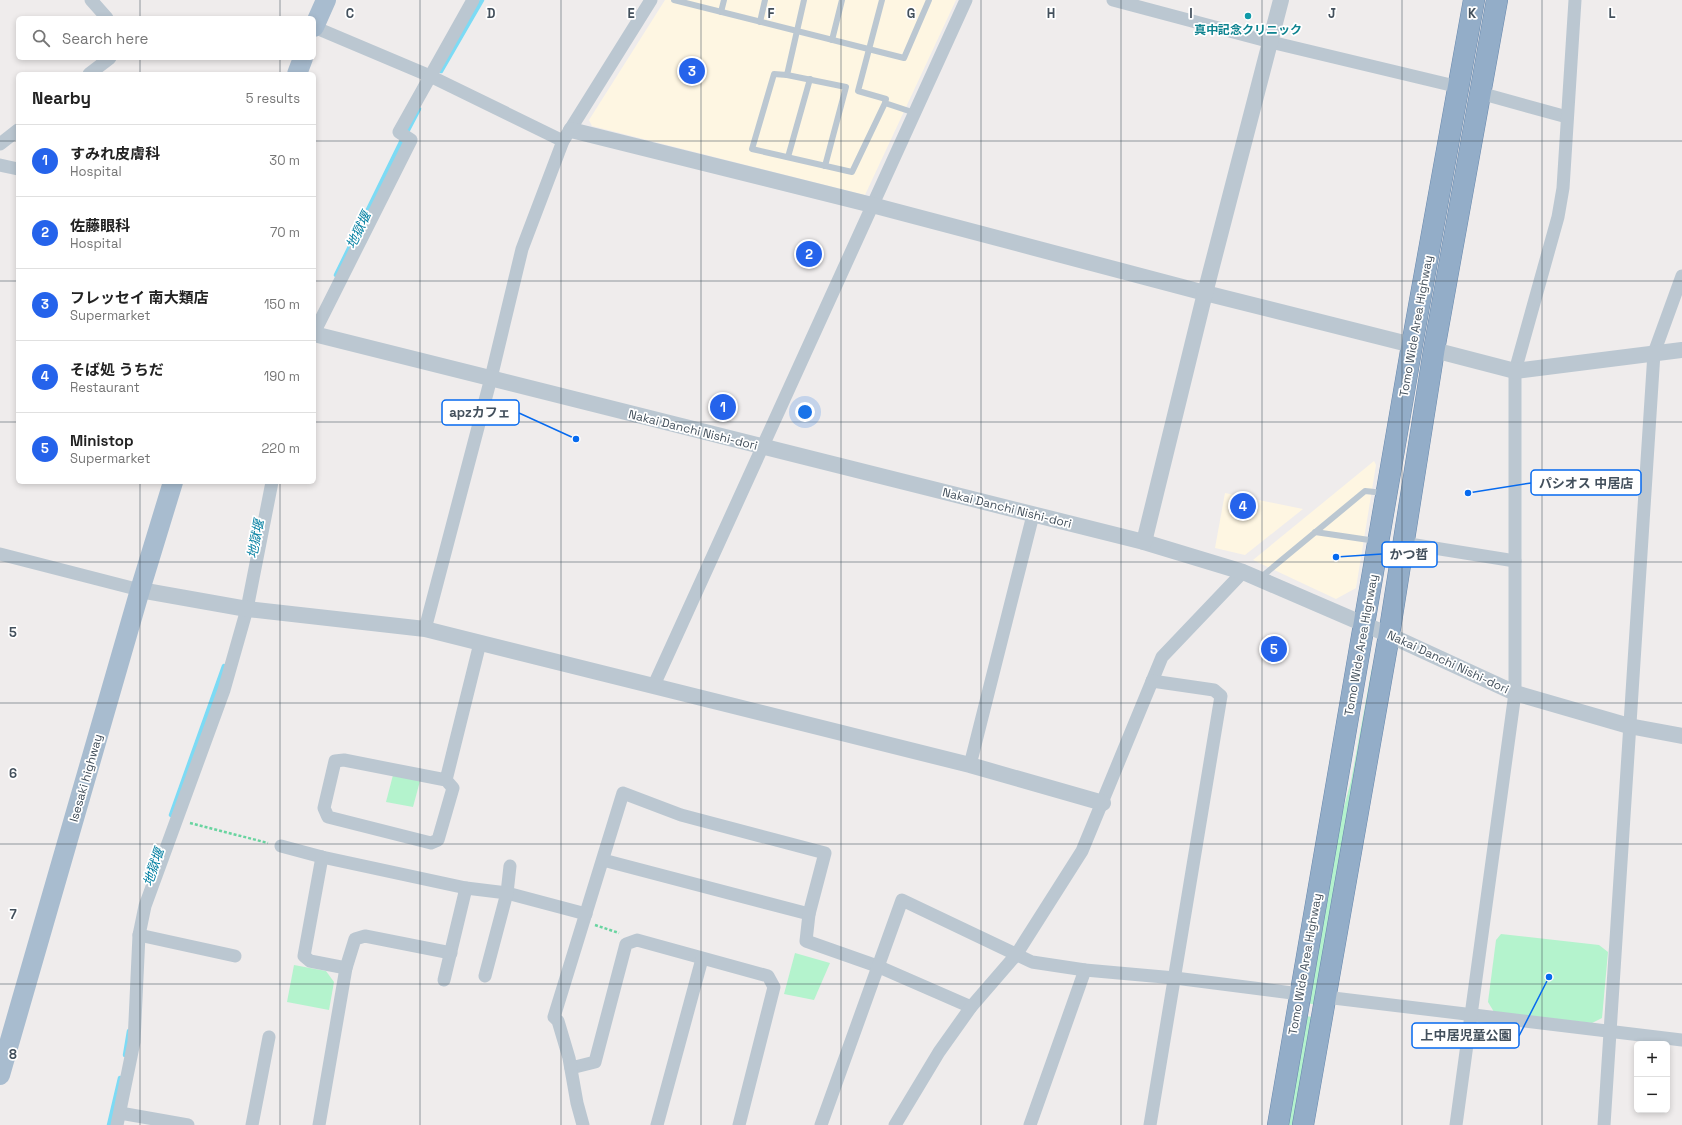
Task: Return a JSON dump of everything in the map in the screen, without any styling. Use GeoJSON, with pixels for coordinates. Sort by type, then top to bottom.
{"type":"FeatureCollection","features":[{"type":"Feature","properties":{"kind":"highway","name":"Tomo Wide Area Highway"},"geometry":{"type":"LineString","coordinates":[[1278,1125],[1412,345],[1460,87],[1474,0]]}},
{"type":"Feature","properties":{"kind":"highway","name":"Tomo Wide Area Highway"},"geometry":{"type":"LineString","coordinates":[[1304,1125],[1389,635],[1434,350],[1497,0]]}},
{"type":"Feature","properties":{"kind":"main road"},"geometry":{"type":"LineString","coordinates":[[316,22],[326,0]]}},
{"type":"Feature","properties":{"kind":"main road"},"geometry":{"type":"LineString","coordinates":[[298,72],[302,60]]}},
{"type":"Feature","properties":{"kind":"main road","name":"Isesaki highway"},"geometry":{"type":"LineString","coordinates":[[0,1075],[140,590],[172,484]]}},
{"type":"Feature","properties":{"kind":"street"},"geometry":{"type":"LineString","coordinates":[[91,0],[105,16]]}},
{"type":"Feature","properties":{"kind":"street"},"geometry":{"type":"LineString","coordinates":[[316,330],[410,140],[399,132],[473,0]]}},
{"type":"Feature","properties":{"kind":"street"},"geometry":{"type":"LineString","coordinates":[[425,629],[492,378],[522,249],[567,135],[651,0]]}},
{"type":"Feature","properties":{"kind":"street"},"geometry":{"type":"LineString","coordinates":[[654,685],[966,0]]}},
{"type":"Feature","properties":{"kind":"street"},"geometry":{"type":"LineString","coordinates":[[1114,0],[1271,42],[1460,87]]}},
{"type":"Feature","properties":{"kind":"street"},"geometry":{"type":"LineString","coordinates":[[1144,542],[1205,293],[1282,0]]}},
{"type":"Feature","properties":{"kind":"street"},"geometry":{"type":"LineString","coordinates":[[1456,1125],[1516,693],[1515,371],[1558,217],[1563,188],[1575,0]]}},
{"type":"Feature","properties":{"kind":"street"},"geometry":{"type":"LineString","coordinates":[[316,28],[567,135],[872,205],[1205,293],[1412,345]]}},
{"type":"Feature","properties":{"kind":"street"},"geometry":{"type":"LineString","coordinates":[[92,72],[107,60]]}},
{"type":"Feature","properties":{"kind":"street"},"geometry":{"type":"LineString","coordinates":[[1480,93],[1567,117]]}},
{"type":"Feature","properties":{"kind":"street"},"geometry":{"type":"LineString","coordinates":[[0,144],[16,132]]}},
{"type":"Feature","properties":{"kind":"street"},"geometry":{"type":"LineString","coordinates":[[0,165],[16,169]]}},
{"type":"Feature","properties":{"kind":"street"},"geometry":{"type":"LineString","coordinates":[[1604,1125],[1654,353],[1682,276]]}},
{"type":"Feature","properties":{"kind":"street","name":"Nakai Danchi Nishi-dori"},"geometry":{"type":"LineString","coordinates":[[316,334],[1144,542],[1243,572],[1365,624],[1516,693],[1629,726],[1682,736]]}},
{"type":"Feature","properties":{"kind":"street"},"geometry":{"type":"LineString","coordinates":[[1434,350],[1515,371],[1682,350]]}},
{"type":"Feature","properties":{"kind":"street"},"geometry":{"type":"LineString","coordinates":[[188,1125],[119,1119],[134,1042],[139,935],[145,906],[178,820],[224,690],[247,609],[272,484]]}},
{"type":"Feature","properties":{"kind":"street"},"geometry":{"type":"LineString","coordinates":[[970,765],[1032,514]]}},
{"type":"Feature","properties":{"kind":"street"},"geometry":{"type":"LineString","coordinates":[[1403,542],[1515,561]]}},
{"type":"Feature","properties":{"kind":"street"},"geometry":{"type":"LineString","coordinates":[[0,554],[140,590],[247,609],[425,629],[970,765],[1103,803]]}},
{"type":"Feature","properties":{"kind":"street"},"geometry":{"type":"LineString","coordinates":[[894,1125],[939,1052],[971,1007],[1016,955],[1082,851],[1162,657],[1243,572]]}},
{"type":"Feature","properties":{"kind":"street"},"geometry":{"type":"LineString","coordinates":[[446,780],[480,643]]}},
{"type":"Feature","properties":{"kind":"street"},"geometry":{"type":"LineString","coordinates":[[1150,1125],[1221,696],[1214,690],[1152,681]]}},
{"type":"Feature","properties":{"kind":"street"},"geometry":{"type":"LineString","coordinates":[[344,760],[446,780],[453,788],[438,840],[431,843],[328,818],[324,808],[335,761],[344,760]]}},
{"type":"Feature","properties":{"kind":"street"},"geometry":{"type":"LineString","coordinates":[[583,1125],[577,1103],[571,1068],[558,1021],[554,1017],[555,1008],[585,918],[623,793],[681,815],[826,854],[809,914],[806,941],[877,966],[971,1007]]}},
{"type":"Feature","properties":{"kind":"street"},"geometry":{"type":"LineString","coordinates":[[281,846],[322,857],[466,888],[507,893],[585,918]]}},
{"type":"Feature","properties":{"kind":"street"},"geometry":{"type":"LineString","coordinates":[[322,857],[304,956],[310,961],[346,968]]}},
{"type":"Feature","properties":{"kind":"street"},"geometry":{"type":"LineString","coordinates":[[603,860],[809,914]]}},
{"type":"Feature","properties":{"kind":"street"},"geometry":{"type":"LineString","coordinates":[[485,976],[507,893],[510,866]]}},
{"type":"Feature","properties":{"kind":"street"},"geometry":{"type":"LineString","coordinates":[[444,980],[466,888]]}},
{"type":"Feature","properties":{"kind":"street"},"geometry":{"type":"LineString","coordinates":[[820,1125],[902,900],[1032,962],[1085,970],[1175,978],[1300,994]]}},
{"type":"Feature","properties":{"kind":"street"},"geometry":{"type":"LineString","coordinates":[[139,935],[235,956]]}},
{"type":"Feature","properties":{"kind":"street"},"geometry":{"type":"LineString","coordinates":[[319,1125],[346,968],[355,939],[365,936],[451,953]]}},
{"type":"Feature","properties":{"kind":"street"},"geometry":{"type":"LineString","coordinates":[[571,1068],[594,1062],[626,944],[637,940],[768,976],[774,986],[739,1125]]}},
{"type":"Feature","properties":{"kind":"street"},"geometry":{"type":"LineString","coordinates":[[657,1125],[702,958]]}},
{"type":"Feature","properties":{"kind":"street"},"geometry":{"type":"LineString","coordinates":[[1030,1125],[1085,970]]}},
{"type":"Feature","properties":{"kind":"street"},"geometry":{"type":"LineString","coordinates":[[1326,997],[1471,1015],[1611,1030],[1682,1040]]}},
{"type":"Feature","properties":{"kind":"street"},"geometry":{"type":"LineString","coordinates":[[252,1125],[269,1037]]}},
{"type":"Feature","properties":{"kind":"lane"},"geometry":{"type":"LineString","coordinates":[[674,0],[686,1],[721,12],[904,58],[929,0]]}},
{"type":"Feature","properties":{"kind":"lane"},"geometry":{"type":"LineString","coordinates":[[721,12],[724,0]]}},
{"type":"Feature","properties":{"kind":"lane"},"geometry":{"type":"LineString","coordinates":[[760,22],[765,0]]}},
{"type":"Feature","properties":{"kind":"lane"},"geometry":{"type":"LineString","coordinates":[[787,74],[804,0]]}},
{"type":"Feature","properties":{"kind":"lane"},"geometry":{"type":"LineString","coordinates":[[832,40],[842,0]]}},
{"type":"Feature","properties":{"kind":"lane"},"geometry":{"type":"LineString","coordinates":[[858,91],[882,0]]}},
{"type":"Feature","properties":{"kind":"lane"},"geometry":{"type":"LineString","coordinates":[[774,74],[787,74],[846,87],[886,99],[852,172],[752,149],[774,74]]}},
{"type":"Feature","properties":{"kind":"lane"},"geometry":{"type":"LineString","coordinates":[[788,157],[810,79]]}},
{"type":"Feature","properties":{"kind":"lane"},"geometry":{"type":"LineString","coordinates":[[825,166],[846,87]]}},
{"type":"Feature","properties":{"kind":"lane"},"geometry":{"type":"LineString","coordinates":[[885,103],[914,113]]}},
{"type":"Feature","properties":{"kind":"lane"},"geometry":{"type":"LineString","coordinates":[[1259,579],[1365,491],[1387,494]]}},
{"type":"Feature","properties":{"kind":"lane"},"geometry":{"type":"LineString","coordinates":[[1315,532],[1379,541]]}},
{"type":"Feature","properties":{"kind":"path"},"geometry":{"type":"LineString","coordinates":[[178,820],[281,846]]}},
{"type":"Feature","properties":{"kind":"path"},"geometry":{"type":"LineString","coordinates":[[585,918],[626,935],[630,943]]}},
{"type":"Feature","properties":{"kind":"shaded area"},"geometry":{"type":"Polygon","coordinates":[[[665,0],[956,0],[865,195],[592,126],[589,120],[665,0]]]}},
{"type":"Feature","properties":{"kind":"shaded area"},"geometry":{"type":"Polygon","coordinates":[[[1374,461],[1376,465],[1356,588],[1336,599],[1253,560],[1374,461]]]}},
{"type":"Feature","properties":{"kind":"shaded area"},"geometry":{"type":"Polygon","coordinates":[[[1225,493],[1303,509],[1245,555],[1215,548],[1225,493]]]}},
{"type":"Feature","properties":{"kind":"green space"},"geometry":{"type":"Polygon","coordinates":[[[1372,668],[1375,668],[1316,1005],[1307,1003],[1332,851],[1351,781],[1372,668]]]}},
{"type":"Feature","properties":{"kind":"green space"},"geometry":{"type":"Polygon","coordinates":[[[393,775],[420,781],[413,807],[386,802],[393,775]]]}},
{"type":"Feature","properties":{"kind":"green space"},"geometry":{"type":"Polygon","coordinates":[[[1501,934],[1599,945],[1608,952],[1602,1018],[1592,1023],[1494,1012],[1488,1002],[1496,940],[1501,934]]]}},
{"type":"Feature","properties":{"kind":"green space"},"geometry":{"type":"Polygon","coordinates":[[[795,953],[830,963],[814,1000],[784,994],[795,953]]]}},
{"type":"Feature","properties":{"kind":"green space"},"geometry":{"type":"Polygon","coordinates":[[[294,965],[326,971],[334,982],[329,1010],[287,1002],[294,965]]]}},
{"type":"Feature","properties":{"kind":"green space"},"geometry":{"type":"Polygon","coordinates":[[[1304,1016],[1314,1017],[1293,1125],[1286,1125],[1304,1016]]]}},
{"type":"Feature","properties":{"kind":"waterway","name":"地獄堰"},"geometry":{"type":"LineString","coordinates":[[441,71],[482,0]]}},
{"type":"Feature","properties":{"kind":"waterway","name":"地獄堰"},"geometry":{"type":"LineString","coordinates":[[408,130],[419,109]]}},
{"type":"Feature","properties":{"kind":"waterway","name":"地獄堰"},"geometry":{"type":"LineString","coordinates":[[336,275],[402,140]]}},
{"type":"Feature","properties":{"kind":"waterway","name":"地獄堰"},"geometry":{"type":"LineString","coordinates":[[171,815],[224,666]]}},
{"type":"Feature","properties":{"kind":"waterway","name":"地獄堰"},"geometry":{"type":"LineString","coordinates":[[125,1055],[129,1031]]}},
{"type":"Feature","properties":{"kind":"waterway","name":"地獄堰"},"geometry":{"type":"LineString","coordinates":[[109,1125],[120,1078]]}},
{"type":"Feature","properties":{"kind":"place","name":"真中記念クリニック"},"geometry":{"type":"Point","coordinates":[1248,16]}},
{"type":"Feature","properties":{"kind":"place","name":"フレッセイ 南大類店"},"geometry":{"type":"Point","coordinates":[692,71]}},
{"type":"Feature","properties":{"kind":"place","name":"佐藤眼科"},"geometry":{"type":"Point","coordinates":[809,254]}},
{"type":"Feature","properties":{"kind":"place","name":"すみれ皮膚科"},"geometry":{"type":"Point","coordinates":[723,407]}},
{"type":"Feature","properties":{"kind":"place","name":"apzカフェ"},"geometry":{"type":"Point","coordinates":[576,439]}},
{"type":"Feature","properties":{"kind":"place","name":"パシオス 中居店"},"geometry":{"type":"Point","coordinates":[1468,493]}},
{"type":"Feature","properties":{"kind":"place","name":"そば処 うちだ"},"geometry":{"type":"Point","coordinates":[1243,506]}},
{"type":"Feature","properties":{"kind":"place","name":"かつ哲"},"geometry":{"type":"Point","coordinates":[1336,557]}},
{"type":"Feature","properties":{"kind":"place","name":"Ministop"},"geometry":{"type":"Point","coordinates":[1274,649]}},
{"type":"Feature","properties":{"kind":"place","name":"上中居児童公園"},"geometry":{"type":"Point","coordinates":[1549,977]}}]}
